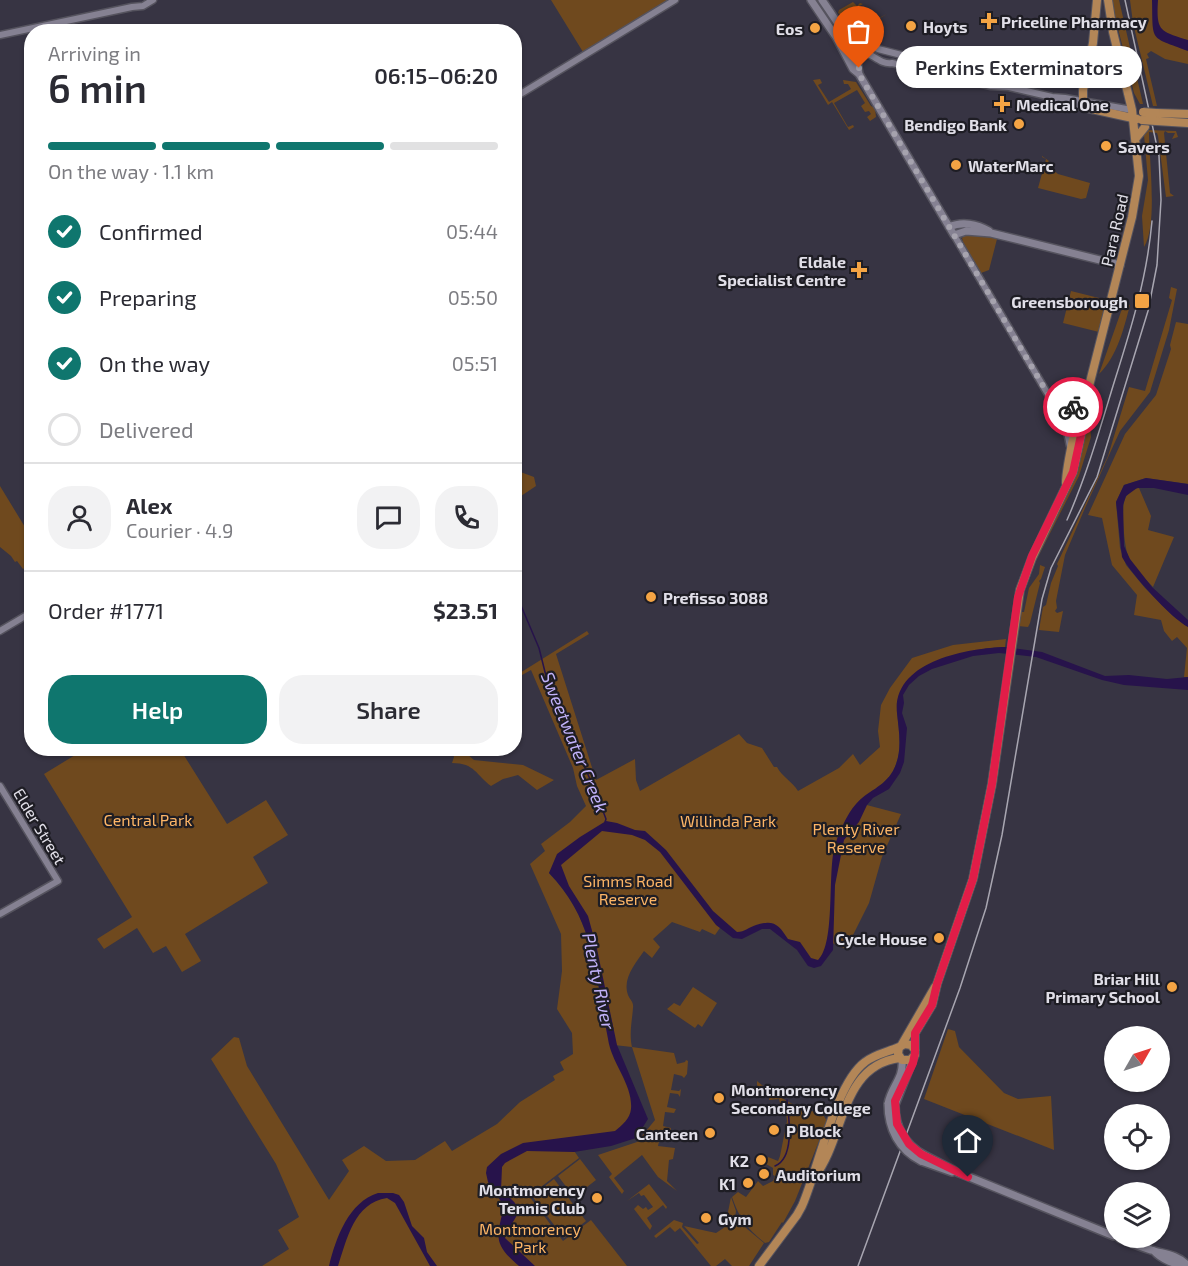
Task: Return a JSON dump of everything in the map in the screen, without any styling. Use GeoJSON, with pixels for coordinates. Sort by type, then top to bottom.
{"type":"FeatureCollection","features":[{"type":"Feature","properties":{"kind":"main road"},"geometry":{"type":"LineString","coordinates":[[811,0],[844,34],[853,69],[859,74]]}},
{"type":"Feature","properties":{"kind":"main road"},"geometry":{"type":"LineString","coordinates":[[822,0],[825,12],[857,64],[859,74],[954,235],[966,231],[991,233],[1120,265]]}},
{"type":"Feature","properties":{"kind":"main road"},"geometry":{"type":"LineString","coordinates":[[1097,0],[1094,36],[1083,90],[1083,101],[1097,111],[1133,119],[1144,120],[1188,114]]}},
{"type":"Feature","properties":{"kind":"main road","name":"Para Road"},"geometry":{"type":"LineString","coordinates":[[1066,484],[1082,401],[1088,390],[1138,185],[1139,169],[1132,110],[1113,32],[1108,0]]}},
{"type":"Feature","properties":{"kind":"main road"},"geometry":{"type":"LineString","coordinates":[[1132,110],[1144,120]]}},
{"type":"Feature","properties":{"kind":"main road"},"geometry":{"type":"LineString","coordinates":[[1156,117],[1188,123]]}},
{"type":"Feature","properties":{"kind":"main road"},"geometry":{"type":"LineString","coordinates":[[1136,138],[1144,120]]}},
{"type":"Feature","properties":{"kind":"main road"},"geometry":{"type":"LineString","coordinates":[[949,227],[970,224],[982,227],[991,233]]}},
{"type":"Feature","properties":{"kind":"main road","name":"Para Road"},"geometry":{"type":"LineString","coordinates":[[915,1054],[915,1033],[932,1005],[977,861],[992,784],[1007,671],[1022,583],[1074,468],[1089,398],[1088,390]]}},
{"type":"Feature","properties":{"kind":"main road","name":"Para Road"},"geometry":{"type":"LineString","coordinates":[[900,1046],[937,984]]}},
{"type":"Feature","properties":{"kind":"main road"},"geometry":{"type":"LineString","coordinates":[[813,1179],[825,1138],[851,1077],[865,1062],[900,1046],[909,1044],[915,1054]]}},
{"type":"Feature","properties":{"kind":"main road"},"geometry":{"type":"LineString","coordinates":[[900,1046],[898,1054],[901,1059],[902,1073],[891,1092],[891,1104],[902,1135],[923,1158],[1104,1232]]}},
{"type":"Feature","properties":{"kind":"main road"},"geometry":{"type":"LineString","coordinates":[[759,1266],[797,1215],[823,1163],[859,1080],[877,1064],[901,1059],[910,1060],[915,1054]]}},
{"type":"Feature","properties":{"kind":"main road"},"geometry":{"type":"LineString","coordinates":[[891,1104],[915,1054]]}},
{"type":"Feature","properties":{"kind":"main road"},"geometry":{"type":"LineString","coordinates":[[1146,1248],[1168,1254],[1187,1265]]}},
{"type":"Feature","properties":{"kind":"street"},"geometry":{"type":"LineString","coordinates":[[132,7],[148,0]]}},
{"type":"Feature","properties":{"kind":"street"},"geometry":{"type":"LineString","coordinates":[[52,24],[143,6],[153,0]]}},
{"type":"Feature","properties":{"kind":"street"},"geometry":{"type":"LineString","coordinates":[[522,93],[675,0]]}},
{"type":"Feature","properties":{"kind":"street"},"geometry":{"type":"LineString","coordinates":[[0,35],[24,30]]}},
{"type":"Feature","properties":{"kind":"street"},"geometry":{"type":"LineString","coordinates":[[844,34],[890,52],[975,74],[1005,87]]}},
{"type":"Feature","properties":{"kind":"street"},"geometry":{"type":"LineString","coordinates":[[848,51],[862,49],[889,63],[989,86],[1132,110]]}},
{"type":"Feature","properties":{"kind":"street"},"geometry":{"type":"LineString","coordinates":[[889,63],[883,55],[890,52]]}},
{"type":"Feature","properties":{"kind":"street"},"geometry":{"type":"LineString","coordinates":[[857,64],[863,56],[872,54]]}},
{"type":"Feature","properties":{"kind":"street"},"geometry":{"type":"LineString","coordinates":[[889,63],[911,58]]}},
{"type":"Feature","properties":{"kind":"street"},"geometry":{"type":"LineString","coordinates":[[1052,98],[1097,111]]}},
{"type":"Feature","properties":{"kind":"street"},"geometry":{"type":"LineString","coordinates":[[954,235],[1049,396],[1067,432],[1071,453]]}},
{"type":"Feature","properties":{"kind":"street"},"geometry":{"type":"LineString","coordinates":[[1049,396],[1057,405],[1065,408],[1073,407],[1082,401]]}},
{"type":"Feature","properties":{"kind":"street"},"geometry":{"type":"LineString","coordinates":[[0,631],[24,617]]}},
{"type":"Feature","properties":{"kind":"street","name":"Elder Street"},"geometry":{"type":"LineString","coordinates":[[0,786],[57,879],[0,914]]}},
{"type":"Feature","properties":{"kind":"green space"},"geometry":{"type":"Polygon","coordinates":[[[551,0],[670,0],[583,52],[551,0]]]}},
{"type":"Feature","properties":{"kind":"green space"},"geometry":{"type":"Polygon","coordinates":[[[1111,0],[1119,0],[1143,104],[1140,104],[1134,93],[1111,0]]]}},
{"type":"Feature","properties":{"kind":"green space"},"geometry":{"type":"Polygon","coordinates":[[[1130,0],[1188,0],[1188,64],[1165,59],[1151,51],[1147,54],[1149,58],[1146,59],[1157,106],[1153,106],[1133,23],[1130,0]]]}},
{"type":"Feature","properties":{"kind":"green space"},"geometry":{"type":"Polygon","coordinates":[[[853,2],[857,6],[860,3],[863,4],[852,10],[853,21],[859,25],[868,19],[871,22],[887,14],[861,29],[860,32],[838,13],[839,10],[853,2]]]}},
{"type":"Feature","properties":{"kind":"green space"},"geometry":{"type":"Polygon","coordinates":[[[820,79],[822,83],[818,85],[829,102],[851,89],[848,84],[844,84],[843,80],[856,82],[871,106],[875,108],[876,117],[870,121],[867,117],[871,114],[869,111],[865,112],[861,106],[865,103],[857,90],[834,103],[848,127],[853,125],[854,127],[849,130],[832,102],[828,105],[813,80],[820,79]]]}},
{"type":"Feature","properties":{"kind":"green space"},"geometry":{"type":"Polygon","coordinates":[[[1147,130],[1176,131],[1178,137],[1172,139],[1175,133],[1165,131],[1164,133],[1170,193],[1174,196],[1166,197],[1158,136],[1157,133],[1149,132],[1152,208],[1151,224],[1144,247],[1142,216],[1148,180],[1144,135],[1147,130]]]}},
{"type":"Feature","properties":{"kind":"green space"},"geometry":{"type":"Polygon","coordinates":[[[1042,156],[1049,161],[1046,164],[1058,174],[1090,183],[1086,198],[1081,199],[1038,188],[1046,159],[1042,156]]]}},
{"type":"Feature","properties":{"kind":"green space"},"geometry":{"type":"Polygon","coordinates":[[[966,234],[997,239],[989,270],[981,273],[963,242],[962,238],[966,234]]]}},
{"type":"Feature","properties":{"kind":"green space"},"geometry":{"type":"Polygon","coordinates":[[[1171,287],[1177,289],[1169,330],[1150,392],[1120,431],[1065,555],[1055,611],[1057,613],[1063,611],[1059,632],[1039,630],[1043,607],[1046,605],[1057,564],[1108,456],[1129,387],[1145,391],[1172,300],[1169,298],[1171,287]]]}},
{"type":"Feature","properties":{"kind":"green space"},"geometry":{"type":"Polygon","coordinates":[[[1071,291],[1107,300],[1099,332],[1063,323],[1071,291]]]}},
{"type":"Feature","properties":{"kind":"green space"},"geometry":{"type":"Polygon","coordinates":[[[1124,303],[1130,305],[1122,332],[1111,359],[1099,374],[1124,303]]]}},
{"type":"Feature","properties":{"kind":"green space"},"geometry":{"type":"Polygon","coordinates":[[[1176,322],[1188,324],[1188,484],[1146,478],[1124,485],[1116,502],[1120,548],[1126,565],[1173,616],[1188,627],[1188,677],[1184,677],[1187,648],[1177,637],[1172,641],[1164,631],[1161,620],[1134,615],[1137,595],[1112,565],[1102,518],[1088,515],[1125,434],[1156,395],[1171,349],[1176,322]]]}},
{"type":"Feature","properties":{"kind":"green space"},"geometry":{"type":"Polygon","coordinates":[[[1089,409],[1091,437],[1079,476],[1037,559],[1074,475],[1089,409]]]}},
{"type":"Feature","properties":{"kind":"green space"},"geometry":{"type":"Polygon","coordinates":[[[522,473],[534,477],[536,486],[522,495],[522,473]]]}},
{"type":"Feature","properties":{"kind":"green space"},"geometry":{"type":"Polygon","coordinates":[[[0,486],[24,525],[24,568],[0,547],[0,486]]]}},
{"type":"Feature","properties":{"kind":"green space"},"geometry":{"type":"Polygon","coordinates":[[[1139,488],[1151,516],[1148,530],[1174,537],[1153,587],[1129,558],[1124,538],[1125,499],[1131,491],[1139,488]]]}},
{"type":"Feature","properties":{"kind":"green space"},"geometry":{"type":"Polygon","coordinates":[[[1040,565],[1045,567],[1039,581],[1030,623],[1028,627],[1018,626],[1019,612],[1024,612],[1029,588],[1039,574],[1040,565]]]}},
{"type":"Feature","properties":{"kind":"green space"},"geometry":{"type":"Polygon","coordinates":[[[587,631],[589,634],[556,654],[596,780],[635,759],[636,780],[640,791],[739,734],[747,743],[762,748],[774,767],[777,767],[798,791],[839,768],[853,754],[860,765],[880,747],[878,731],[881,705],[890,688],[912,658],[953,645],[1006,639],[1005,647],[955,656],[921,671],[908,683],[899,696],[897,712],[899,750],[896,764],[886,780],[859,803],[901,814],[882,857],[869,903],[846,949],[830,942],[825,956],[814,964],[769,926],[742,936],[722,925],[715,935],[702,929],[700,932],[672,922],[653,939],[660,947],[652,958],[644,951],[634,966],[627,983],[628,995],[633,1006],[632,1047],[614,1045],[634,1096],[628,1131],[570,1145],[579,1158],[529,1196],[563,1241],[591,1220],[627,1266],[262,1266],[289,1249],[278,1230],[299,1217],[276,1164],[211,1059],[234,1037],[239,1038],[247,1066],[329,1200],[349,1171],[342,1160],[364,1146],[386,1161],[415,1160],[445,1141],[452,1151],[497,1124],[520,1102],[555,1080],[553,1076],[564,1070],[560,1062],[573,1054],[572,1033],[557,1009],[562,971],[561,934],[530,864],[545,851],[541,844],[570,822],[586,806],[577,786],[573,768],[531,670],[522,675],[522,672],[587,631]],[[557,864],[549,873],[571,902],[585,929],[606,1019],[609,1044],[613,1044],[591,935],[557,864]]]}},
{"type":"Feature","properties":{"kind":"green space","name":"Central Park"},"geometry":{"type":"Polygon","coordinates":[[[74,756],[184,756],[227,824],[266,800],[288,835],[253,857],[268,883],[185,934],[201,961],[182,972],[166,946],[153,953],[137,928],[104,949],[97,939],[132,917],[44,774],[74,756]]]}},
{"type":"Feature","properties":{"kind":"green space"},"geometry":{"type":"Polygon","coordinates":[[[469,756],[474,760],[523,765],[554,780],[537,790],[518,775],[503,779],[491,786],[470,767],[452,763],[454,757],[469,756]]]}},
{"type":"Feature","properties":{"kind":"green space"},"geometry":{"type":"Polygon","coordinates":[[[693,987],[717,1003],[702,1027],[698,1024],[695,1028],[667,1009],[674,1003],[680,1006],[693,987]]]}},
{"type":"Feature","properties":{"kind":"green space"},"geometry":{"type":"Polygon","coordinates":[[[948,1029],[955,1031],[959,1047],[1004,1093],[1018,1099],[1051,1096],[1054,1150],[924,1099],[948,1029]]]}},
{"type":"Feature","properties":{"kind":"green space"},"geometry":{"type":"Polygon","coordinates":[[[632,1047],[674,1053],[677,1064],[688,1061],[687,1074],[684,1078],[674,1074],[671,1090],[681,1089],[680,1097],[678,1094],[670,1093],[667,1107],[676,1109],[674,1113],[665,1112],[663,1126],[671,1128],[670,1133],[661,1132],[658,1146],[675,1148],[673,1159],[669,1160],[667,1181],[677,1191],[658,1177],[642,1155],[614,1178],[624,1191],[622,1194],[609,1177],[612,1174],[598,1155],[637,1142],[655,1120],[632,1047]]]}},
{"type":"Feature","properties":{"kind":"green space"},"geometry":{"type":"Polygon","coordinates":[[[757,1081],[769,1091],[807,1112],[820,1110],[827,1121],[795,1201],[783,1223],[769,1242],[765,1243],[745,1223],[732,1197],[738,1192],[746,1197],[758,1181],[763,1186],[773,1181],[775,1176],[773,1168],[766,1164],[768,1157],[778,1161],[780,1156],[787,1121],[785,1103],[780,1103],[779,1099],[769,1100],[769,1095],[766,1095],[764,1090],[757,1090],[757,1081]]]}},
{"type":"Feature","properties":{"kind":"green space"},"geometry":{"type":"Polygon","coordinates":[[[580,1159],[596,1180],[574,1197],[558,1176],[580,1159]]]}},
{"type":"Feature","properties":{"kind":"green space"},"geometry":{"type":"Polygon","coordinates":[[[554,1179],[586,1221],[564,1238],[532,1196],[554,1179]]]}},
{"type":"Feature","properties":{"kind":"green space"},"geometry":{"type":"Polygon","coordinates":[[[649,1184],[667,1207],[666,1209],[663,1205],[647,1218],[652,1226],[650,1230],[634,1209],[638,1205],[648,1210],[653,1207],[644,1195],[641,1196],[639,1193],[627,1201],[649,1184]]]}},
{"type":"Feature","properties":{"kind":"green space"},"geometry":{"type":"Polygon","coordinates":[[[731,1197],[736,1211],[734,1225],[737,1214],[746,1228],[764,1243],[749,1266],[732,1266],[725,1259],[716,1266],[711,1266],[680,1228],[675,1232],[670,1227],[656,1238],[654,1236],[674,1220],[683,1223],[682,1227],[697,1244],[699,1243],[684,1226],[716,1233],[725,1227],[731,1197]]]}},
{"type":"Feature","properties":{"kind":"water"},"geometry":{"type":"Polygon","coordinates":[[[1152,0],[1158,0],[1158,18],[1162,29],[1188,40],[1188,51],[1166,43],[1156,36],[1152,0]]]}},
{"type":"Feature","properties":{"kind":"water"},"geometry":{"type":"Polygon","coordinates":[[[1146,478],[1188,484],[1188,495],[1154,488],[1137,488],[1126,496],[1123,505],[1124,546],[1130,559],[1152,587],[1188,620],[1188,627],[1152,595],[1122,557],[1116,502],[1124,485],[1146,478]]]}},
{"type":"Feature","properties":{"kind":"water","name":"Plenty River"},"geometry":{"type":"Polygon","coordinates":[[[1005,647],[1042,652],[1105,676],[1129,675],[1167,679],[1188,677],[1188,690],[1124,685],[1102,680],[1036,657],[999,653],[973,656],[932,669],[919,676],[909,685],[903,695],[902,713],[907,728],[904,762],[900,773],[889,789],[873,798],[867,805],[859,822],[844,840],[835,885],[833,950],[821,966],[814,968],[808,966],[797,950],[770,929],[762,929],[742,939],[733,938],[716,925],[660,852],[645,840],[632,835],[602,831],[561,865],[569,886],[588,916],[617,1045],[648,1119],[636,1138],[611,1146],[574,1152],[527,1151],[505,1163],[502,1167],[501,1191],[516,1204],[518,1213],[505,1238],[535,1266],[519,1266],[504,1251],[499,1239],[504,1206],[488,1182],[487,1167],[501,1154],[523,1143],[615,1131],[627,1119],[631,1109],[629,1092],[611,1052],[597,975],[586,932],[565,892],[549,873],[557,854],[606,821],[645,831],[666,850],[713,911],[737,932],[762,923],[775,924],[788,939],[800,942],[811,958],[818,960],[824,951],[827,939],[835,845],[853,808],[885,781],[893,771],[900,742],[897,713],[899,695],[907,681],[919,670],[935,661],[972,650],[1005,647]]]}},
{"type":"Feature","properties":{"kind":"water"},"geometry":{"type":"Polygon","coordinates":[[[378,1193],[399,1195],[404,1202],[412,1226],[424,1238],[427,1252],[437,1266],[430,1266],[395,1203],[387,1198],[376,1201],[359,1215],[349,1234],[338,1266],[329,1266],[345,1222],[359,1204],[378,1193]]]}},
{"type":"Feature","properties":{"kind":"waterway","name":"Sweetwater Creek"},"geometry":{"type":"LineString","coordinates":[[522,608],[539,648],[548,684],[597,795],[606,819],[605,822]]}},
{"type":"Feature","properties":{"kind":"waterway"},"geometry":{"type":"LineString","coordinates":[[775,1166],[786,1155],[788,1146],[787,1100]]}},
{"type":"Feature","properties":{"kind":"railway"},"geometry":{"type":"LineString","coordinates":[[858,1266],[960,988],[986,908],[1002,835],[1042,599],[1051,568],[1097,477],[1148,311],[1157,265],[1161,200],[1159,156],[1125,0]]}},
{"type":"Feature","properties":{"kind":"railway"},"geometry":{"type":"LineString","coordinates":[[1067,520],[1092,454],[1131,325],[1142,284],[1152,221]]}},
{"type":"Feature","properties":{"kind":"way so far"},"geometry":{"type":"LineString","coordinates":[[859,68],[859,74],[1049,396],[1060,407],[1073,407]]}},
{"type":"Feature","properties":{"kind":"place","name":"Priceline Pharmacy"},"geometry":{"type":"Point","coordinates":[989,21]}},
{"type":"Feature","properties":{"kind":"place","name":"Hoyts"},"geometry":{"type":"Point","coordinates":[911,26]}},
{"type":"Feature","properties":{"kind":"place","name":"Eos"},"geometry":{"type":"Point","coordinates":[815,28]}},
{"type":"Feature","properties":{"kind":"place","name":"Perkins Exterminators"},"geometry":{"type":"Point","coordinates":[859,68]}},
{"type":"Feature","properties":{"kind":"place","name":"Medical One"},"geometry":{"type":"Point","coordinates":[1002,104]}},
{"type":"Feature","properties":{"kind":"place","name":"Bendigo Bank"},"geometry":{"type":"Point","coordinates":[1019,124]}},
{"type":"Feature","properties":{"kind":"place","name":"Savers"},"geometry":{"type":"Point","coordinates":[1106,146]}},
{"type":"Feature","properties":{"kind":"place","name":"WaterMarc"},"geometry":{"type":"Point","coordinates":[956,165]}},
{"type":"Feature","properties":{"kind":"place","name":"Eldale Specialist Centre"},"geometry":{"type":"Point","coordinates":[859,270]}},
{"type":"Feature","properties":{"kind":"place","name":"Greensborough"},"geometry":{"type":"Point","coordinates":[1142,301]}},
{"type":"Feature","properties":{"kind":"place","name":"Prefisso 3088"},"geometry":{"type":"Point","coordinates":[651,597]}},
{"type":"Feature","properties":{"kind":"place","name":"Cycle House"},"geometry":{"type":"Point","coordinates":[939,938]}},
{"type":"Feature","properties":{"kind":"place","name":"Briar Hill Primary School"},"geometry":{"type":"Point","coordinates":[1172,987]}},
{"type":"Feature","properties":{"kind":"place","name":"Montmorency Secondary College"},"geometry":{"type":"Point","coordinates":[719,1098]}},
{"type":"Feature","properties":{"kind":"place","name":"P Block"},"geometry":{"type":"Point","coordinates":[774,1130]}},
{"type":"Feature","properties":{"kind":"place","name":"Canteen"},"geometry":{"type":"Point","coordinates":[710,1133]}},
{"type":"Feature","properties":{"kind":"place","name":"K2"},"geometry":{"type":"Point","coordinates":[761,1160]}},
{"type":"Feature","properties":{"kind":"place","name":"Auditorium"},"geometry":{"type":"Point","coordinates":[764,1174]}},
{"type":"Feature","properties":{"kind":"place","name":"K1"},"geometry":{"type":"Point","coordinates":[748,1183]}},
{"type":"Feature","properties":{"kind":"place","name":"Montmorency Tennis Club"},"geometry":{"type":"Point","coordinates":[597,1198]}},
{"type":"Feature","properties":{"kind":"place","name":"Gym"},"geometry":{"type":"Point","coordinates":[706,1218]}},
{"type":"Feature","properties":{"kind":"route"},"geometry":{"type":"LineString","coordinates":[[968,1177],[912,1147],[898,1128],[895,1105],[898,1093],[913,1063],[915,1033],[932,1005],[973,879],[992,784],[1018,597],[1032,556],[1073,472],[1089,398],[1088,390],[1082,401],[1073,407]]}},
{"type":"Feature","properties":{"kind":"park label","name":"Willinda Park"},"geometry":{"type":"Point","coordinates":[728,820]}},
{"type":"Feature","properties":{"kind":"park label","name":"Plenty River Reserve"},"geometry":{"type":"Point","coordinates":[856,837]}},
{"type":"Feature","properties":{"kind":"park label","name":"Simms Road Reserve"},"geometry":{"type":"Point","coordinates":[628,889]}},
{"type":"Feature","properties":{"kind":"park label","name":"Montmorency Park"},"geometry":{"type":"Point","coordinates":[530,1237]}}]}
